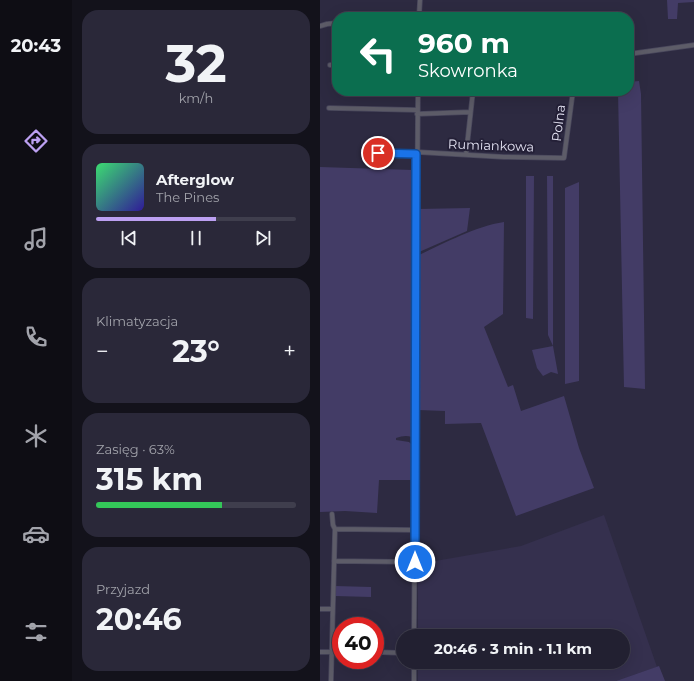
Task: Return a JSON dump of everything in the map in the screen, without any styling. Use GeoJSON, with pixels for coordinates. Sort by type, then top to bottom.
{"type":"FeatureCollection","features":[{"type":"Feature","properties":{"kind":"street"},"geometry":{"type":"LineString","coordinates":[[419,12],[420,0]]}},
{"type":"Feature","properties":{"kind":"street"},"geometry":{"type":"LineString","coordinates":[[320,26],[332,24]]}},
{"type":"Feature","properties":{"kind":"street"},"geometry":{"type":"LineString","coordinates":[[634,53],[694,45]]}},
{"type":"Feature","properties":{"kind":"street"},"geometry":{"type":"LineString","coordinates":[[414,629],[416,153],[418,96]]}},
{"type":"Feature","properties":{"kind":"street"},"geometry":{"type":"LineString","coordinates":[[466,155],[472,96]]}},
{"type":"Feature","properties":{"kind":"street","name":"Polna"},"geometry":{"type":"LineString","coordinates":[[564,158],[572,96]]}},
{"type":"Feature","properties":{"kind":"street"},"geometry":{"type":"LineString","coordinates":[[329,108],[417,112],[470,112]]}},
{"type":"Feature","properties":{"kind":"street","name":"Rumiankowa"},"geometry":{"type":"LineString","coordinates":[[378,153],[564,158]]}},
{"type":"Feature","properties":{"kind":"street"},"geometry":{"type":"LineString","coordinates":[[332,514],[335,529],[332,617]]}},
{"type":"Feature","properties":{"kind":"street"},"geometry":{"type":"LineString","coordinates":[[335,529],[415,530]]}},
{"type":"Feature","properties":{"kind":"street"},"geometry":{"type":"LineString","coordinates":[[334,561],[415,562]]}},
{"type":"Feature","properties":{"kind":"street"},"geometry":{"type":"LineString","coordinates":[[320,609],[332,609]]}},
{"type":"Feature","properties":{"kind":"street"},"geometry":{"type":"LineString","coordinates":[[320,652],[332,652],[331,681]]}},
{"type":"Feature","properties":{"kind":"street"},"geometry":{"type":"LineString","coordinates":[[384,652],[396,653]]}},
{"type":"Feature","properties":{"kind":"street"},"geometry":{"type":"LineString","coordinates":[[414,669],[414,681]]}},
{"type":"Feature","properties":{"kind":"shaded area"},"geometry":{"type":"Polygon","coordinates":[[[667,0],[694,0],[694,2],[678,3],[677,19],[668,19],[667,0]]]}},
{"type":"Feature","properties":{"kind":"shaded area"},"geometry":{"type":"Polygon","coordinates":[[[639,81],[641,94],[645,389],[624,387],[618,96],[634,96],[634,82],[639,81]]]}},
{"type":"Feature","properties":{"kind":"shaded area"},"geometry":{"type":"Polygon","coordinates":[[[320,167],[413,170],[415,267],[412,437],[402,436],[396,438],[396,440],[409,442],[413,446],[413,480],[379,480],[377,513],[345,511],[320,512],[320,167]]]}},
{"type":"Feature","properties":{"kind":"shaded area"},"geometry":{"type":"Polygon","coordinates":[[[526,176],[534,176],[533,319],[526,318],[526,176]]]}},
{"type":"Feature","properties":{"kind":"shaded area"},"geometry":{"type":"Polygon","coordinates":[[[547,176],[553,176],[553,346],[548,335],[547,176]]]}},
{"type":"Feature","properties":{"kind":"shaded area"},"geometry":{"type":"Polygon","coordinates":[[[579,182],[579,381],[565,384],[565,188],[579,182]]]}},
{"type":"Feature","properties":{"kind":"shaded area"},"geometry":{"type":"Polygon","coordinates":[[[470,208],[467,231],[419,252],[418,209],[470,208]]]}},
{"type":"Feature","properties":{"kind":"shaded area"},"geometry":{"type":"Polygon","coordinates":[[[504,222],[503,314],[484,327],[508,387],[513,385],[521,411],[564,396],[579,448],[594,488],[516,516],[481,423],[445,424],[445,411],[418,410],[419,255],[472,231],[504,222]]]}},
{"type":"Feature","properties":{"kind":"shaded area"},"geometry":{"type":"Polygon","coordinates":[[[553,346],[558,374],[551,372],[543,376],[537,368],[532,350],[553,346]]]}},
{"type":"Feature","properties":{"kind":"shaded area"},"geometry":{"type":"Polygon","coordinates":[[[604,515],[657,667],[616,681],[418,681],[418,669],[630,669],[630,629],[418,629],[418,564],[521,546],[604,515]]]}},
{"type":"Feature","properties":{"kind":"shaded area"},"geometry":{"type":"Polygon","coordinates":[[[335,586],[371,587],[371,597],[335,596],[335,586]]]}},
{"type":"Feature","properties":{"kind":"shaded area"},"geometry":{"type":"Polygon","coordinates":[[[659,666],[665,681],[616,681],[659,666]]]}},
{"type":"Feature","properties":{"kind":"route"},"geometry":{"type":"LineString","coordinates":[[378,153],[416,154],[415,562]]}}]}
